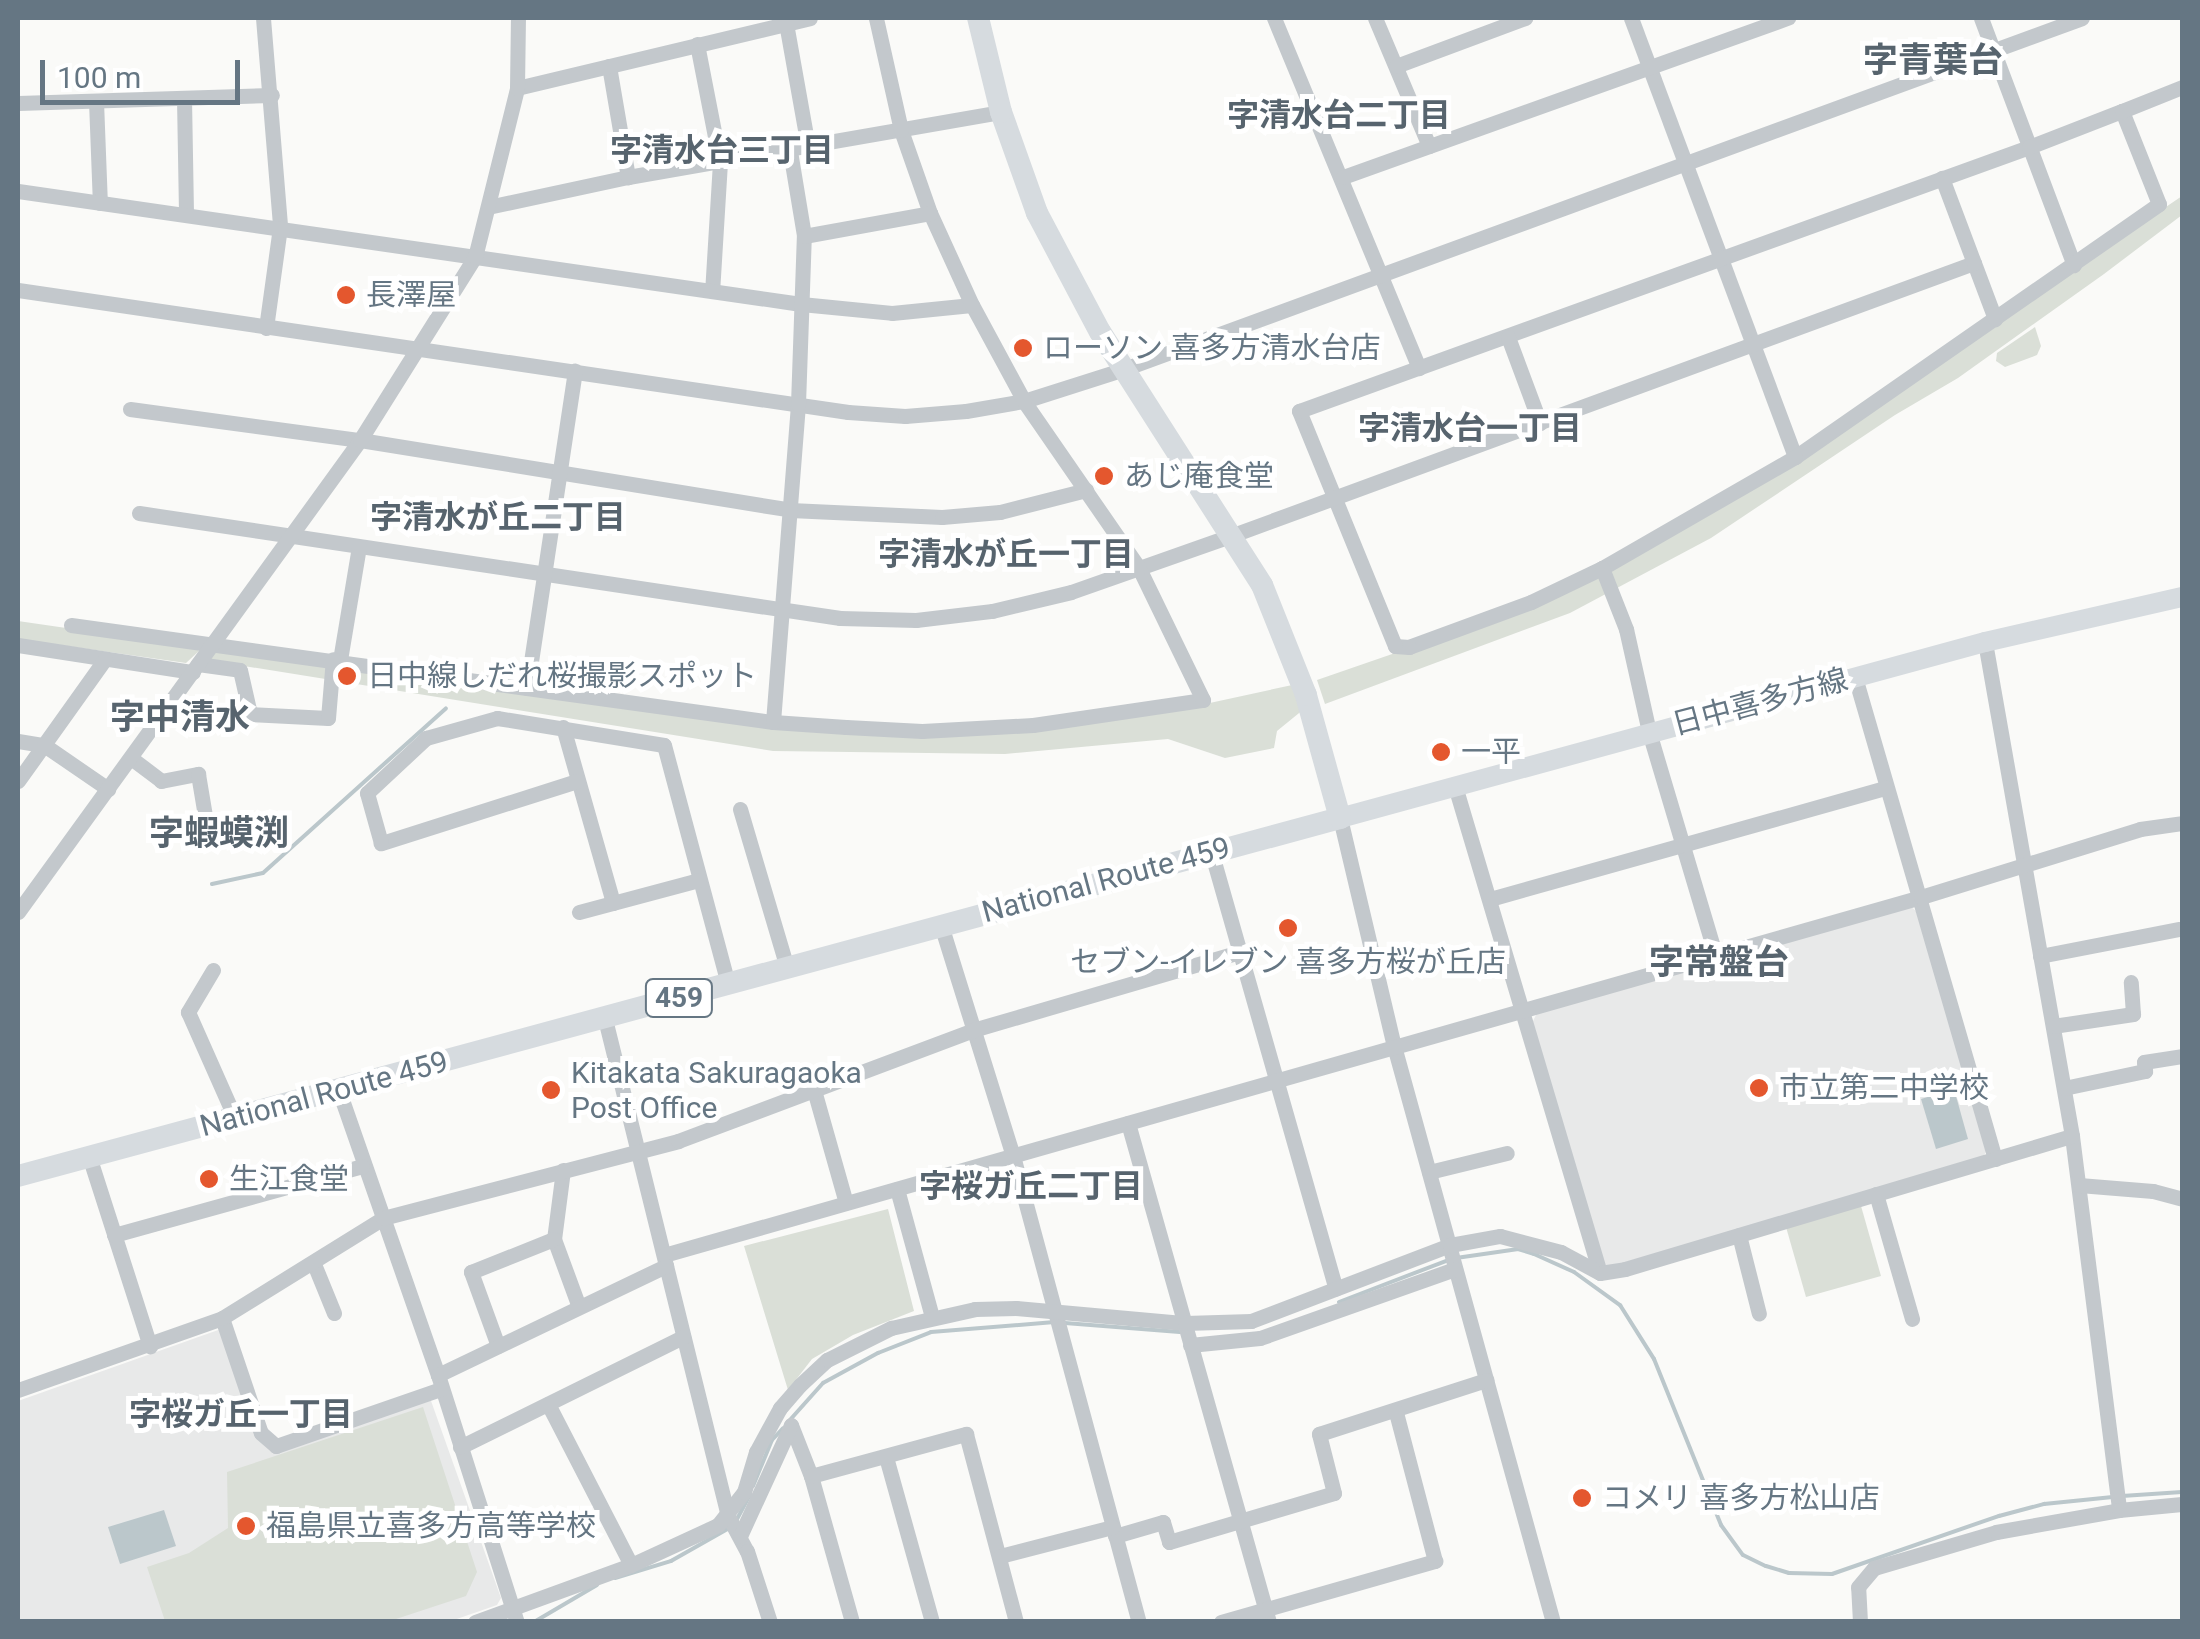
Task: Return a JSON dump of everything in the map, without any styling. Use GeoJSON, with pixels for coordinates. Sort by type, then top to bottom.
{"type":"FeatureCollection","features":[{"type":"Feature","properties":{"kind":"highway"},"geometry":{"type":"LineString","coordinates":[[978,18],[1001,112],[1036,213],[1124,368],[1233,535],[1285,637],[1340,818]]}},
{"type":"Feature","properties":{"kind":"highway","name":"National Route 459"},"geometry":{"type":"LineString","coordinates":[[18,1176],[1340,818]]}},
{"type":"Feature","properties":{"kind":"main road","name":"日中喜多方線"},"geometry":{"type":"LineString","coordinates":[[1340,818],[1985,642],[2182,597]]}},
{"type":"Feature","properties":{"kind":"street"},"geometry":{"type":"LineString","coordinates":[[263,18],[280,227],[266,328]]}},
{"type":"Feature","properties":{"kind":"street"},"geometry":{"type":"LineString","coordinates":[[18,912],[360,440],[474,257],[517,88],[518,18]]}},
{"type":"Feature","properties":{"kind":"street"},"geometry":{"type":"LineString","coordinates":[[517,88],[810,18]]}},
{"type":"Feature","properties":{"kind":"street"},"geometry":{"type":"LineString","coordinates":[[71,625],[773,722],[922,732],[1032,725],[1204,700],[1139,568],[1024,401],[972,306],[930,213],[901,130],[876,18]]}},
{"type":"Feature","properties":{"kind":"street"},"geometry":{"type":"LineString","coordinates":[[1274,18],[1419,368]]}},
{"type":"Feature","properties":{"kind":"street"},"geometry":{"type":"LineString","coordinates":[[1375,18],[1430,146]]}},
{"type":"Feature","properties":{"kind":"street"},"geometry":{"type":"LineString","coordinates":[[1396,66],[1525,18]]}},
{"type":"Feature","properties":{"kind":"street"},"geometry":{"type":"LineString","coordinates":[[1631,18],[1750,344],[1796,457]]}},
{"type":"Feature","properties":{"kind":"street"},"geometry":{"type":"LineString","coordinates":[[1343,177],[1650,67],[1759,22],[1788,18]]}},
{"type":"Feature","properties":{"kind":"street"},"geometry":{"type":"LineString","coordinates":[[1981,18],[2074,266]]}},
{"type":"Feature","properties":{"kind":"street"},"geometry":{"type":"LineString","coordinates":[[18,290],[798,404],[905,416],[1024,401],[1124,368],[2082,18]]}},
{"type":"Feature","properties":{"kind":"street"},"geometry":{"type":"LineString","coordinates":[[786,23],[808,147]]}},
{"type":"Feature","properties":{"kind":"street"},"geometry":{"type":"LineString","coordinates":[[697,44],[720,162],[712,291]]}},
{"type":"Feature","properties":{"kind":"street"},"geometry":{"type":"LineString","coordinates":[[609,66],[628,177]]}},
{"type":"Feature","properties":{"kind":"street"},"geometry":{"type":"LineString","coordinates":[[2122,111],[2159,204],[1796,457],[1602,568],[1514,608],[1410,647],[1395,646],[1299,411],[2030,148],[2122,111],[2182,88]]}},
{"type":"Feature","properties":{"kind":"street"},"geometry":{"type":"LineString","coordinates":[[18,103],[272,96]]}},
{"type":"Feature","properties":{"kind":"street"},"geometry":{"type":"LineString","coordinates":[[184,98],[186,214]]}},
{"type":"Feature","properties":{"kind":"street"},"geometry":{"type":"LineString","coordinates":[[96,101],[100,202]]}},
{"type":"Feature","properties":{"kind":"street"},"geometry":{"type":"LineString","coordinates":[[488,208],[628,177],[1001,112]]}},
{"type":"Feature","properties":{"kind":"street"},"geometry":{"type":"LineString","coordinates":[[773,722],[798,404],[804,236],[790,151]]}},
{"type":"Feature","properties":{"kind":"street"},"geometry":{"type":"LineString","coordinates":[[1942,178],[1995,319]]}},
{"type":"Feature","properties":{"kind":"street"},"geometry":{"type":"LineString","coordinates":[[18,191],[801,304],[892,313],[972,306]]}},
{"type":"Feature","properties":{"kind":"street"},"geometry":{"type":"LineString","coordinates":[[804,236],[930,213]]}},
{"type":"Feature","properties":{"kind":"street"},"geometry":{"type":"LineString","coordinates":[[139,513],[781,610],[880,621],[956,616],[1032,602],[1139,568],[1974,263]]}},
{"type":"Feature","properties":{"kind":"street"},"geometry":{"type":"LineString","coordinates":[[1508,337],[1540,423]]}},
{"type":"Feature","properties":{"kind":"street"},"geometry":{"type":"LineString","coordinates":[[527,688],[575,371]]}},
{"type":"Feature","properties":{"kind":"street"},"geometry":{"type":"LineString","coordinates":[[130,409],[360,440],[790,510],[942,517],[1000,512],[1086,490]]}},
{"type":"Feature","properties":{"kind":"street"},"geometry":{"type":"LineString","coordinates":[[18,645],[105,659],[240,670],[250,714],[328,718],[359,547]]}},
{"type":"Feature","properties":{"kind":"street"},"geometry":{"type":"LineString","coordinates":[[1602,568],[1626,630],[1650,732],[1715,954]]}},
{"type":"Feature","properties":{"kind":"street"},"geometry":{"type":"LineString","coordinates":[[1985,642],[2072,1136],[2118,1510]]}},
{"type":"Feature","properties":{"kind":"street"},"geometry":{"type":"LineString","coordinates":[[18,781],[105,659]]}},
{"type":"Feature","properties":{"kind":"street"},"geometry":{"type":"LineString","coordinates":[[1854,677],[1995,1160]]}},
{"type":"Feature","properties":{"kind":"street"},"geometry":{"type":"LineString","coordinates":[[577,781],[381,842],[367,794],[426,738],[496,718],[664,745],[728,984]]}},
{"type":"Feature","properties":{"kind":"street"},"geometry":{"type":"LineString","coordinates":[[563,728],[613,902]]}},
{"type":"Feature","properties":{"kind":"street"},"geometry":{"type":"LineString","coordinates":[[18,741],[44,745],[108,789]]}},
{"type":"Feature","properties":{"kind":"street"},"geometry":{"type":"LineString","coordinates":[[131,758],[162,781],[198,774],[209,840],[249,834]]}},
{"type":"Feature","properties":{"kind":"street"},"geometry":{"type":"LineString","coordinates":[[1455,786],[1600,1272]]}},
{"type":"Feature","properties":{"kind":"street"},"geometry":{"type":"LineString","coordinates":[[1490,899],[1886,788]]}},
{"type":"Feature","properties":{"kind":"street"},"geometry":{"type":"LineString","coordinates":[[740,809],[786,968]]}},
{"type":"Feature","properties":{"kind":"street"},"geometry":{"type":"LineString","coordinates":[[1340,818],[1394,1046],[1553,1622]]}},
{"type":"Feature","properties":{"kind":"street"},"geometry":{"type":"LineString","coordinates":[[222,1318],[261,1433],[276,1446],[440,1382],[498,1346],[665,1260],[896,1189],[1921,896],[2140,829],[2182,823]]}},
{"type":"Feature","properties":{"kind":"street"},"geometry":{"type":"LineString","coordinates":[[1211,851],[1336,1290]]}},
{"type":"Feature","properties":{"kind":"street"},"geometry":{"type":"LineString","coordinates":[[579,912],[699,880]]}},
{"type":"Feature","properties":{"kind":"street"},"geometry":{"type":"LineString","coordinates":[[941,926],[1013,1156],[1139,1622]]}},
{"type":"Feature","properties":{"kind":"street"},"geometry":{"type":"LineString","coordinates":[[2040,956],[2180,929]]}},
{"type":"Feature","properties":{"kind":"street"},"geometry":{"type":"LineString","coordinates":[[18,1390],[222,1318],[384,1218],[638,1152],[973,1030],[1237,953]]}},
{"type":"Feature","properties":{"kind":"street"},"geometry":{"type":"LineString","coordinates":[[214,970],[188,1012],[235,1118]]}},
{"type":"Feature","properties":{"kind":"street"},"geometry":{"type":"LineString","coordinates":[[2052,1026],[2133,1014],[2130,982]]}},
{"type":"Feature","properties":{"kind":"street"},"geometry":{"type":"LineString","coordinates":[[605,1019],[728,1516],[740,1536],[770,1622]]}},
{"type":"Feature","properties":{"kind":"street"},"geometry":{"type":"LineString","coordinates":[[2064,1088],[2145,1071],[2144,1062],[2182,1056]]}},
{"type":"Feature","properties":{"kind":"street"},"geometry":{"type":"LineString","coordinates":[[814,1090],[846,1204]]}},
{"type":"Feature","properties":{"kind":"street"},"geometry":{"type":"LineString","coordinates":[[339,1091],[440,1382],[514,1614]]}},
{"type":"Feature","properties":{"kind":"street"},"geometry":{"type":"LineString","coordinates":[[1128,1124],[1267,1615]]}},
{"type":"Feature","properties":{"kind":"street"},"geometry":{"type":"LineString","coordinates":[[475,1622],[514,1614],[631,1565],[695,1537],[728,1516],[744,1492],[756,1452],[800,1385],[827,1360],[891,1328],[975,1310],[1052,1311],[1185,1324],[1251,1320],[1450,1245],[1512,1236],[1562,1252],[1600,1272],[2072,1136]]}},
{"type":"Feature","properties":{"kind":"street"},"geometry":{"type":"LineString","coordinates":[[1429,1172],[1508,1153]]}},
{"type":"Feature","properties":{"kind":"street"},"geometry":{"type":"LineString","coordinates":[[89,1156],[150,1346]]}},
{"type":"Feature","properties":{"kind":"street"},"geometry":{"type":"LineString","coordinates":[[114,1235],[362,1166]]}},
{"type":"Feature","properties":{"kind":"street"},"geometry":{"type":"LineString","coordinates":[[563,1170],[554,1240],[580,1306]]}},
{"type":"Feature","properties":{"kind":"street"},"geometry":{"type":"LineString","coordinates":[[2078,1186],[2134,1189],[2182,1199]]}},
{"type":"Feature","properties":{"kind":"street"},"geometry":{"type":"LineString","coordinates":[[896,1189],[932,1317]]}},
{"type":"Feature","properties":{"kind":"street"},"geometry":{"type":"LineString","coordinates":[[1876,1194],[1912,1319]]}},
{"type":"Feature","properties":{"kind":"street"},"geometry":{"type":"LineString","coordinates":[[1738,1235],[1759,1314]]}},
{"type":"Feature","properties":{"kind":"street"},"geometry":{"type":"LineString","coordinates":[[498,1346],[471,1272],[554,1240]]}},
{"type":"Feature","properties":{"kind":"street"},"geometry":{"type":"LineString","coordinates":[[314,1264],[334,1313]]}},
{"type":"Feature","properties":{"kind":"street"},"geometry":{"type":"LineString","coordinates":[[1190,1344],[1237,1344],[1260,1338],[1455,1268]]}},
{"type":"Feature","properties":{"kind":"street"},"geometry":{"type":"LineString","coordinates":[[460,1447],[683,1337]]}},
{"type":"Feature","properties":{"kind":"street"},"geometry":{"type":"LineString","coordinates":[[1000,1556],[1162,1522],[1169,1542],[1334,1493],[1319,1434],[1486,1380]]}},
{"type":"Feature","properties":{"kind":"street"},"geometry":{"type":"LineString","coordinates":[[548,1404],[631,1565]]}},
{"type":"Feature","properties":{"kind":"street"},"geometry":{"type":"LineString","coordinates":[[1221,1622],[1267,1615],[1435,1561],[1396,1412]]}},
{"type":"Feature","properties":{"kind":"street"},"geometry":{"type":"LineString","coordinates":[[740,1536],[790,1426],[811,1476],[852,1622]]}},
{"type":"Feature","properties":{"kind":"street"},"geometry":{"type":"LineString","coordinates":[[811,1476],[966,1434],[1016,1622]]}},
{"type":"Feature","properties":{"kind":"street"},"geometry":{"type":"LineString","coordinates":[[886,1456],[932,1622]]}},
{"type":"Feature","properties":{"kind":"street"},"geometry":{"type":"LineString","coordinates":[[1860,1622],[1858,1587],[1874,1568],[1996,1532],[2118,1510],[2182,1504]]}},
{"type":"Feature","properties":{"kind":"shaded area"},"geometry":{"type":"Polygon","coordinates":[[[2182,196],[2182,215],[2104,274],[1958,378],[1895,415],[1711,538],[1570,613],[1325,704],[1317,680],[1508,614],[1772,476],[2182,196]]]}},
{"type":"Feature","properties":{"kind":"shaded area"},"geometry":{"type":"Polygon","coordinates":[[[2035,327],[2041,346],[2037,355],[2005,367],[1996,361],[1997,353],[2035,327]]]}},
{"type":"Feature","properties":{"kind":"shaded area"},"geometry":{"type":"Polygon","coordinates":[[[18,621],[197,647],[199,651],[186,663],[18,639],[18,621]]]}},
{"type":"Feature","properties":{"kind":"shaded area"},"geometry":{"type":"Polygon","coordinates":[[[214,650],[843,730],[1159,714],[1297,684],[1304,709],[1277,731],[1274,748],[1225,758],[1168,739],[1005,754],[773,751],[207,660],[214,650]]]}},
{"type":"Feature","properties":{"kind":"shaded area","name":"市立第二中学校"},"geometry":{"type":"Polygon","coordinates":[[[1907,903],[1916,911],[1987,1150],[1982,1159],[1609,1267],[1600,1262],[1531,1025],[1538,1011],[1907,903]]]}},
{"type":"Feature","properties":{"kind":"shaded area"},"geometry":{"type":"Polygon","coordinates":[[[1954,1089],[1968,1139],[1936,1149],[1921,1099],[1954,1089]]]}},
{"type":"Feature","properties":{"kind":"shaded area"},"geometry":{"type":"Polygon","coordinates":[[[1861,1206],[1881,1276],[1806,1297],[1786,1227],[1861,1206]]]}},
{"type":"Feature","properties":{"kind":"shaded area"},"geometry":{"type":"Polygon","coordinates":[[[888,1209],[914,1311],[853,1335],[812,1359],[788,1390],[744,1246],[888,1209]]]}},
{"type":"Feature","properties":{"kind":"shaded area","name":"福島県立喜多方高等学校"},"geometry":{"type":"Polygon","coordinates":[[[221,1329],[274,1453],[430,1398],[501,1598],[497,1605],[451,1621],[18,1621],[18,1401],[221,1329]]]}},
{"type":"Feature","properties":{"kind":"shaded area"},"geometry":{"type":"Polygon","coordinates":[[[423,1407],[477,1572],[466,1596],[390,1621],[165,1621],[147,1567],[189,1553],[228,1528],[227,1472],[423,1407]]]}},
{"type":"Feature","properties":{"kind":"shaded area"},"geometry":{"type":"Polygon","coordinates":[[[164,1510],[176,1546],[120,1564],[108,1527],[164,1510]]]}},
{"type":"Feature","properties":{"kind":"waterway"},"geometry":{"type":"LineString","coordinates":[[212,884],[263,873],[446,708]]}},
{"type":"Feature","properties":{"kind":"waterway"},"geometry":{"type":"LineString","coordinates":[[1456,1258],[1518,1249],[1574,1272],[1620,1305],[1654,1359],[1721,1525],[1743,1555],[1766,1566],[1789,1573],[1832,1574],[1999,1516],[2044,1504],[2113,1497]]}},
{"type":"Feature","properties":{"kind":"waterway"},"geometry":{"type":"LineString","coordinates":[[1339,1302],[1446,1261]]}},
{"type":"Feature","properties":{"kind":"waterway"},"geometry":{"type":"LineString","coordinates":[[789,1421],[823,1383],[878,1353],[931,1332],[1055,1322]]}},
{"type":"Feature","properties":{"kind":"waterway"},"geometry":{"type":"LineString","coordinates":[[1065,1323],[1180,1332]]}},
{"type":"Feature","properties":{"kind":"waterway"},"geometry":{"type":"LineString","coordinates":[[753,1486],[772,1440],[783,1428]]}},
{"type":"Feature","properties":{"kind":"waterway"},"geometry":{"type":"LineString","coordinates":[[2122,1496],[2182,1492]]}},
{"type":"Feature","properties":{"kind":"waterway"},"geometry":{"type":"LineString","coordinates":[[736,1521],[750,1495]]}},
{"type":"Feature","properties":{"kind":"waterway"},"geometry":{"type":"LineString","coordinates":[[615,1578],[671,1561],[729,1528]]}},
{"type":"Feature","properties":{"kind":"waterway"},"geometry":{"type":"LineString","coordinates":[[534,1622],[597,1585]]}},
{"type":"Feature","properties":{"kind":"place","name":"長澤屋"},"geometry":{"type":"Point","coordinates":[346,295]}},
{"type":"Feature","properties":{"kind":"place","name":"ローソン 喜多方清水台店"},"geometry":{"type":"Point","coordinates":[1023,348]}},
{"type":"Feature","properties":{"kind":"place","name":"あじ庵食堂"},"geometry":{"type":"Point","coordinates":[1104,476]}},
{"type":"Feature","properties":{"kind":"place","name":"日中線しだれ桜撮影スポット"},"geometry":{"type":"Point","coordinates":[347,676]}},
{"type":"Feature","properties":{"kind":"place","name":"一平"},"geometry":{"type":"Point","coordinates":[1441,752]}},
{"type":"Feature","properties":{"kind":"place","name":"セブン-イレブン 喜多方桜が丘店"},"geometry":{"type":"Point","coordinates":[1288,928]}},
{"type":"Feature","properties":{"kind":"place","name":"市立第二中学校"},"geometry":{"type":"Point","coordinates":[1759,1088]}},
{"type":"Feature","properties":{"kind":"place","name":"Kitakata Sakuragaoka Post Office"},"geometry":{"type":"Point","coordinates":[551,1090]}},
{"type":"Feature","properties":{"kind":"place","name":"生江食堂"},"geometry":{"type":"Point","coordinates":[209,1179]}},
{"type":"Feature","properties":{"kind":"place","name":"コメリ 喜多方松山店"},"geometry":{"type":"Point","coordinates":[1582,1498]}},
{"type":"Feature","properties":{"kind":"place","name":"福島県立喜多方高等学校"},"geometry":{"type":"Point","coordinates":[246,1526]}},
{"type":"Feature","properties":{"kind":"district","name":"字青葉台"},"geometry":{"type":"Point","coordinates":[1933,61]}},
{"type":"Feature","properties":{"kind":"district","name":"字清水台二丁目"},"geometry":{"type":"Point","coordinates":[1339,115]}},
{"type":"Feature","properties":{"kind":"district","name":"字清水台三丁目"},"geometry":{"type":"Point","coordinates":[722,150]}},
{"type":"Feature","properties":{"kind":"district","name":"字清水台一丁目"},"geometry":{"type":"Point","coordinates":[1470,428]}},
{"type":"Feature","properties":{"kind":"district","name":"字清水が丘二丁目"},"geometry":{"type":"Point","coordinates":[498,517]}},
{"type":"Feature","properties":{"kind":"district","name":"字清水が丘一丁目"},"geometry":{"type":"Point","coordinates":[1006,554]}},
{"type":"Feature","properties":{"kind":"district","name":"字中清水"},"geometry":{"type":"Point","coordinates":[180,718]}},
{"type":"Feature","properties":{"kind":"district","name":"字蝦蟆渕"},"geometry":{"type":"Point","coordinates":[219,834]}},
{"type":"Feature","properties":{"kind":"district","name":"字常盤台"},"geometry":{"type":"Point","coordinates":[1719,963]}},
{"type":"Feature","properties":{"kind":"district","name":"字桜ガ丘二丁目"},"geometry":{"type":"Point","coordinates":[1031,1186]}},
{"type":"Feature","properties":{"kind":"district","name":"字桜ガ丘一丁目"},"geometry":{"type":"Point","coordinates":[241,1414]}}]}
